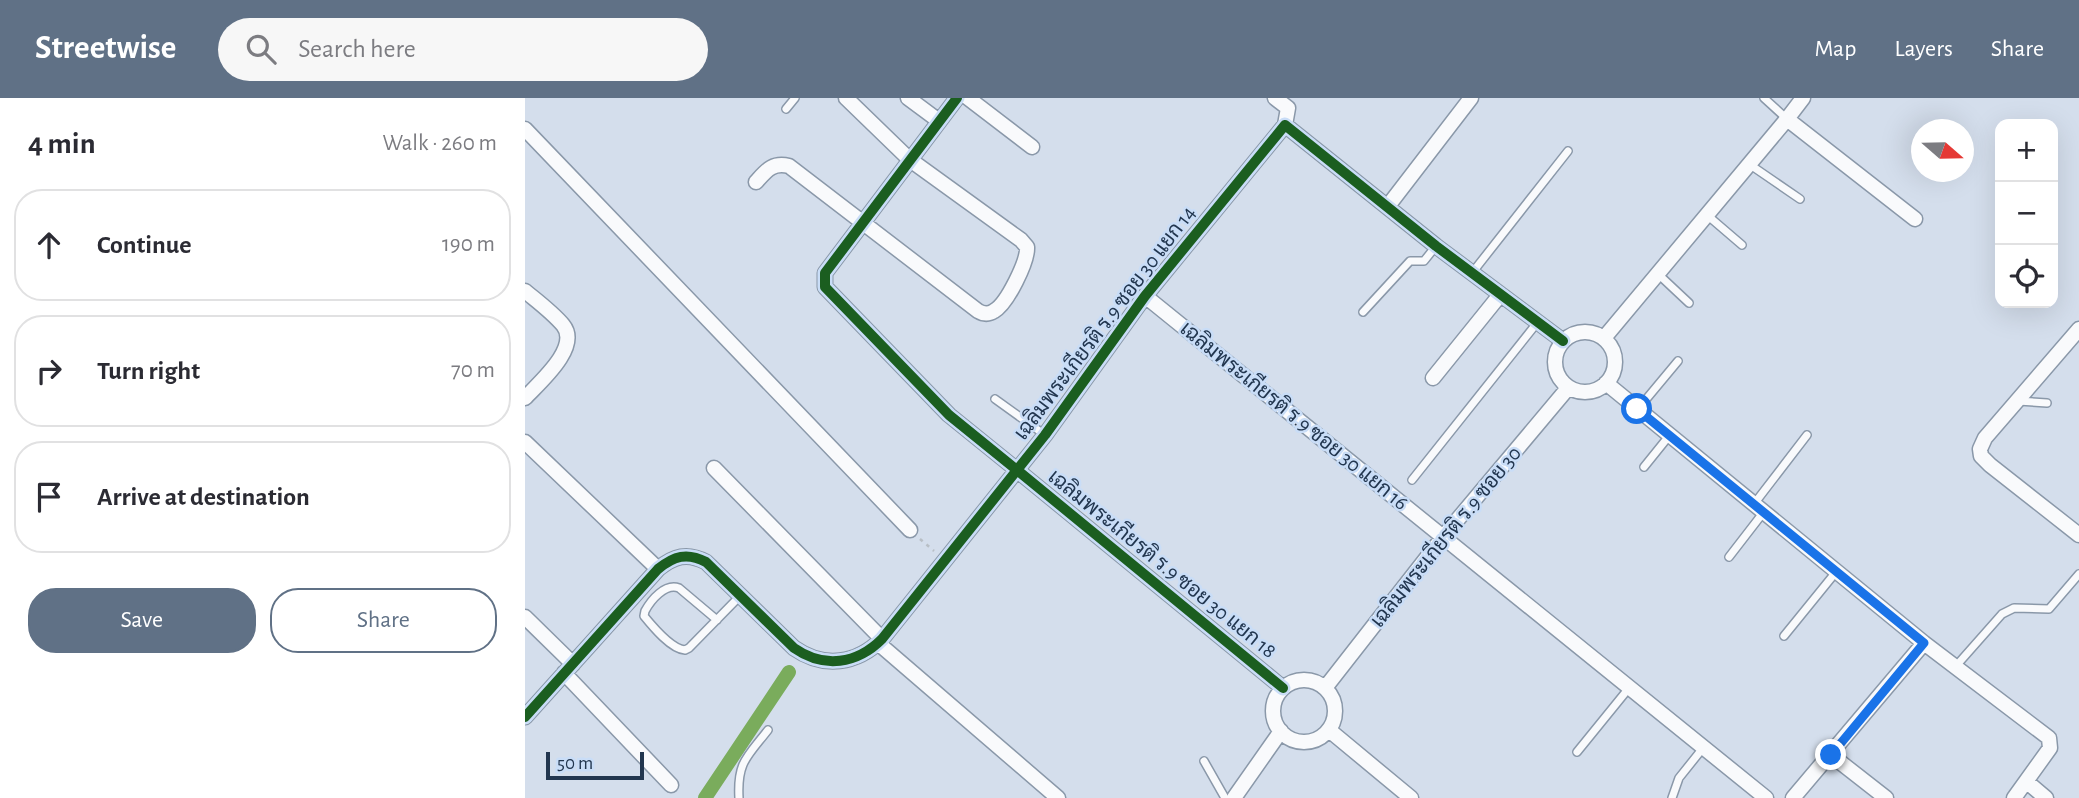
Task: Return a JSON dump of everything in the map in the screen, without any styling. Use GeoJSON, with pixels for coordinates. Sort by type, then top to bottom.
{"type":"FeatureCollection","features":[{"type":"Feature","properties":{"kind":"street"},"geometry":{"type":"LineString","coordinates":[[756,182],[776,164],[789,166],[978,311],[986,314],[1000,306],[1025,264],[1027,247],[909,159],[846,98]]}},
{"type":"Feature","properties":{"kind":"street"},"geometry":{"type":"LineString","coordinates":[[908,98],[939,121]]}},
{"type":"Feature","properties":{"kind":"street","name":"เฉลิมพระเกียรติ ร.9 ซอย 30 แยก 18"},"geometry":{"type":"LineString","coordinates":[[957,98],[825,273],[825,287],[949,415],[977,440],[1283,688]]}},
{"type":"Feature","properties":{"kind":"street"},"geometry":{"type":"LineString","coordinates":[[968,98],[1032,147]]}},
{"type":"Feature","properties":{"kind":"street"},"geometry":{"type":"LineString","coordinates":[[1275,98],[1288,108],[1285,125],[1436,246],[1563,341]]}},
{"type":"Feature","properties":{"kind":"street"},"geometry":{"type":"LineString","coordinates":[[1388,206],[1471,98]]}},
{"type":"Feature","properties":{"kind":"street"},"geometry":{"type":"LineString","coordinates":[[1604,338],[1803,98]]}},
{"type":"Feature","properties":{"kind":"street"},"geometry":{"type":"LineString","coordinates":[[1787,119],[1915,219]]}},
{"type":"Feature","properties":{"kind":"street","name":"เฉลิมพระเกียรติ ร.9 ซอย 30 แยก 14"},"geometry":{"type":"LineString","coordinates":[[525,717],[658,569],[676,557],[696,557],[706,562],[805,656],[821,660],[856,658],[880,641],[1045,435],[1145,296],[1285,125]]}},
{"type":"Feature","properties":{"kind":"street"},"geometry":{"type":"LineString","coordinates":[[525,129],[910,530]]}},
{"type":"Feature","properties":{"kind":"street"},"geometry":{"type":"LineString","coordinates":[[525,290],[562,324],[568,332],[569,342],[565,352],[525,398]]}},
{"type":"Feature","properties":{"kind":"street"},"geometry":{"type":"LineString","coordinates":[[1433,378],[1500,295]]}},
{"type":"Feature","properties":{"kind":"street","name":"เฉลิมพระเกียรติ ร.9 ซอย 30 แยก 16"},"geometry":{"type":"LineString","coordinates":[[1145,296],[1766,798]]}},
{"type":"Feature","properties":{"kind":"street"},"geometry":{"type":"LineString","coordinates":[[2079,329],[1985,438],[1980,449],[1990,465],[2079,535]]}},
{"type":"Feature","properties":{"kind":"street"},"geometry":{"type":"LineString","coordinates":[[1582,332],[1590,332],[1604,338],[1614,355],[1615,365],[1606,383],[1588,392],[1568,388],[1562,382],[1555,366],[1555,357],[1563,341],[1582,332]]}},
{"type":"Feature","properties":{"kind":"street"},"geometry":{"type":"LineString","coordinates":[[1606,383],[1924,643],[2049,738],[2050,748],[2014,798]]}},
{"type":"Feature","properties":{"kind":"street","name":"เฉลิมพระเกียรติ ร.9 ซอย 30"},"geometry":{"type":"LineString","coordinates":[[1325,688],[1443,537],[1568,388]]}},
{"type":"Feature","properties":{"kind":"street"},"geometry":{"type":"LineString","coordinates":[[525,442],[658,569]]}},
{"type":"Feature","properties":{"kind":"street"},"geometry":{"type":"LineString","coordinates":[[714,468],[880,641],[1058,798]]}},
{"type":"Feature","properties":{"kind":"street"},"geometry":{"type":"LineString","coordinates":[[525,617],[671,785]]}},
{"type":"Feature","properties":{"kind":"street"},"geometry":{"type":"LineString","coordinates":[[1793,798],[1924,643]]}},
{"type":"Feature","properties":{"kind":"street"},"geometry":{"type":"LineString","coordinates":[[1300,680],[1309,680],[1325,688],[1335,703],[1329,730],[1315,740],[1303,742],[1293,740],[1281,732],[1273,718],[1273,707],[1276,696],[1283,688],[1300,680]]}},
{"type":"Feature","properties":{"kind":"street"},"geometry":{"type":"LineString","coordinates":[[1329,730],[1411,798]]}},
{"type":"Feature","properties":{"kind":"street"},"geometry":{"type":"LineString","coordinates":[[1234,798],[1281,732]]}},
{"type":"Feature","properties":{"kind":"street"},"geometry":{"type":"LineString","coordinates":[[1831,755],[1886,798]]}},
{"type":"Feature","properties":{"kind":"street"},"geometry":{"type":"LineString","coordinates":[[2027,782],[2046,798]]}},
{"type":"Feature","properties":{"kind":"lane"},"geometry":{"type":"LineString","coordinates":[[786,109],[795,98]]}},
{"type":"Feature","properties":{"kind":"lane"},"geometry":{"type":"LineString","coordinates":[[1763,98],[1787,119]]}},
{"type":"Feature","properties":{"kind":"lane"},"geometry":{"type":"LineString","coordinates":[[1472,273],[1568,151]]}},
{"type":"Feature","properties":{"kind":"lane"},"geometry":{"type":"LineString","coordinates":[[1749,164],[1800,200]]}},
{"type":"Feature","properties":{"kind":"lane"},"geometry":{"type":"LineString","coordinates":[[1707,215],[1742,245]]}},
{"type":"Feature","properties":{"kind":"lane"},"geometry":{"type":"LineString","coordinates":[[1363,312],[1410,261],[1424,261],[1436,246]]}},
{"type":"Feature","properties":{"kind":"lane"},"geometry":{"type":"LineString","coordinates":[[1657,273],[1689,303]]}},
{"type":"Feature","properties":{"kind":"lane"},"geometry":{"type":"LineString","coordinates":[[1412,480],[1537,323]]}},
{"type":"Feature","properties":{"kind":"lane"},"geometry":{"type":"LineString","coordinates":[[1637,409],[1678,361]]}},
{"type":"Feature","properties":{"kind":"lane"},"geometry":{"type":"LineString","coordinates":[[995,400],[1045,435]]}},
{"type":"Feature","properties":{"kind":"lane"},"geometry":{"type":"LineString","coordinates":[[2017,401],[2047,403]]}},
{"type":"Feature","properties":{"kind":"lane"},"geometry":{"type":"LineString","coordinates":[[1729,557],[1807,435]]}},
{"type":"Feature","properties":{"kind":"lane"},"geometry":{"type":"LineString","coordinates":[[1644,467],[1669,436]]}},
{"type":"Feature","properties":{"kind":"lane"},"geometry":{"type":"LineString","coordinates":[[1784,636],[1837,571]]}},
{"type":"Feature","properties":{"kind":"lane"},"geometry":{"type":"LineString","coordinates":[[1955,667],[2002,614],[2014,608],[2049,609],[2079,574]]}},
{"type":"Feature","properties":{"kind":"lane"},"geometry":{"type":"LineString","coordinates":[[716,620],[679,588],[673,586],[667,587],[645,611],[644,616],[681,650],[689,648],[740,596]]}},
{"type":"Feature","properties":{"kind":"lane"},"geometry":{"type":"LineString","coordinates":[[1577,752],[1629,687]]}},
{"type":"Feature","properties":{"kind":"lane"},"geometry":{"type":"LineString","coordinates":[[739,798],[738,776],[745,760],[768,730]]}},
{"type":"Feature","properties":{"kind":"lane"},"geometry":{"type":"LineString","coordinates":[[1672,798],[1679,778],[1704,747]]}},
{"type":"Feature","properties":{"kind":"lane"},"geometry":{"type":"LineString","coordinates":[[1204,761],[1225,798]]}},
{"type":"Feature","properties":{"kind":"path"},"geometry":{"type":"LineString","coordinates":[[910,530],[944,560]]}},
{"type":"Feature","properties":{"kind":"waterway"},"geometry":{"type":"LineString","coordinates":[[705,798],[789,672]]}},
{"type":"Feature","properties":{"kind":"cycle path"},"geometry":{"type":"LineString","coordinates":[[957,98],[825,273],[825,287],[949,415],[1283,688]]}},
{"type":"Feature","properties":{"kind":"cycle path"},"geometry":{"type":"LineString","coordinates":[[525,717],[658,569],[681,557],[693,557],[706,562],[794,648],[805,655],[840,661],[862,654],[872,647],[882,639],[1045,435],[1145,296],[1285,125],[1436,246],[1563,341]]}},
{"type":"Feature","properties":{"kind":"route"},"geometry":{"type":"LineString","coordinates":[[1637,409],[1924,643],[1831,755]]}}]}
